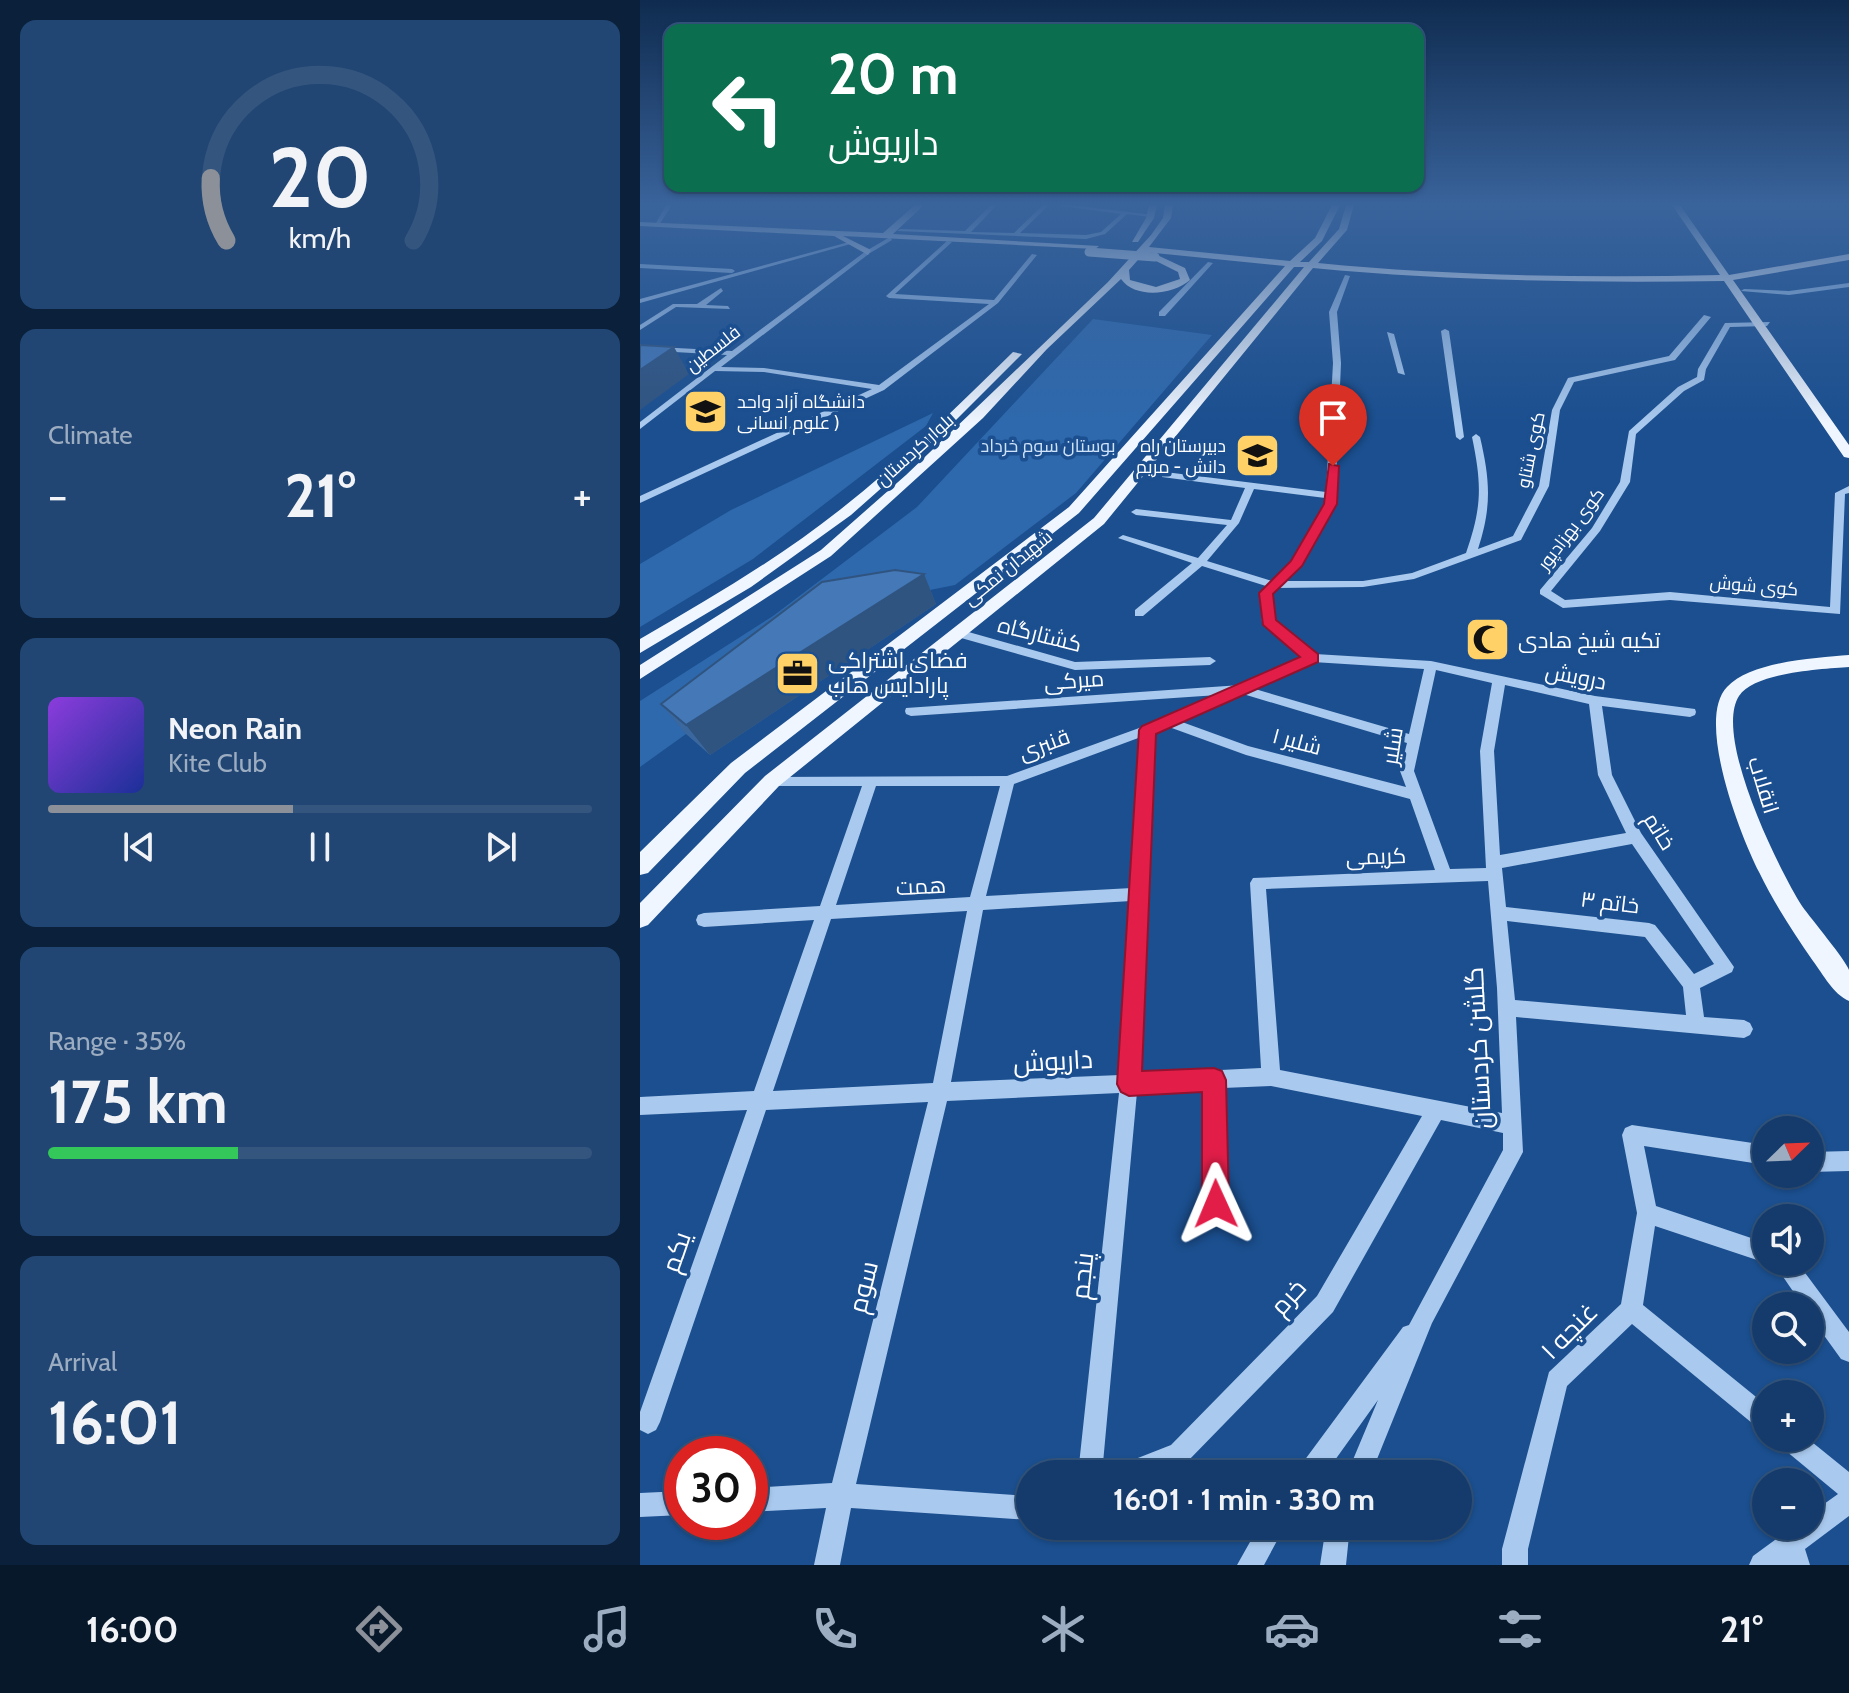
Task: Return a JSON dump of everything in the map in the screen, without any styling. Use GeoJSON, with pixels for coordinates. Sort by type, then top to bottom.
{"type":"FeatureCollection","features":[{"type":"Feature","properties":{"kind":"main road","name":"بلوار کردستان"},"geometry":{"type":"LineString","coordinates":[[640,647],[749,580],[843,515],[1109,278]]}},
{"type":"Feature","properties":{"kind":"main road","name":"بلوار کردستان"},"geometry":{"type":"LineString","coordinates":[[640,673],[826,553],[970,424],[1043,347],[1116,278]]}},
{"type":"Feature","properties":{"kind":"main road"},"geometry":{"type":"LineString","coordinates":[[1125,278],[1144,289],[1171,288],[1184,278]]}},
{"type":"Feature","properties":{"kind":"main road","name":"شهیدان نمکی"},"geometry":{"type":"LineString","coordinates":[[640,866],[738,768],[1074,510],[1226,340],[1289,278]]}},
{"type":"Feature","properties":{"kind":"main road","name":"شهیدان نمکی"},"geometry":{"type":"LineString","coordinates":[[640,918],[772,781],[1099,521],[1248,343],[1292,278]]}},
{"type":"Feature","properties":{"kind":"main road"},"geometry":{"type":"LineString","coordinates":[[1385,278],[1515,285],[1735,283],[1766,278]]}},
{"type":"Feature","properties":{"kind":"main road"},"geometry":{"type":"LineString","coordinates":[[1478,278],[1735,283],[1757,278]]}},
{"type":"Feature","properties":{"kind":"main road"},"geometry":{"type":"LineString","coordinates":[[1731,278],[1735,283]]}},
{"type":"Feature","properties":{"kind":"main road"},"geometry":{"type":"LineString","coordinates":[[1732,278],[1849,454]]}},
{"type":"Feature","properties":{"kind":"main road"},"geometry":{"type":"LineString","coordinates":[[1763,323],[1849,433]]}},
{"type":"Feature","properties":{"kind":"main road"},"geometry":{"type":"LineString","coordinates":[[1226,340],[1248,343]]}},
{"type":"Feature","properties":{"kind":"main road","name":"انقلاب"},"geometry":{"type":"LineString","coordinates":[[1848,662],[1770,673],[1748,681],[1733,691],[1723,716],[1728,749],[1748,818],[1767,866],[1825,959],[1849,989]]}},
{"type":"Feature","properties":{"kind":"street"},"geometry":{"type":"LineString","coordinates":[[640,301],[723,278]]}},
{"type":"Feature","properties":{"kind":"street","name":"فلسطین"},"geometry":{"type":"LineString","coordinates":[[640,426],[833,278]]}},
{"type":"Feature","properties":{"kind":"street"},"geometry":{"type":"LineString","coordinates":[[909,278],[889,296],[996,302]]}},
{"type":"Feature","properties":{"kind":"street"},"geometry":{"type":"LineString","coordinates":[[640,500],[881,388],[996,302],[1015,278]]}},
{"type":"Feature","properties":{"kind":"street"},"geometry":{"type":"LineString","coordinates":[[1162,314],[1196,278]]}},
{"type":"Feature","properties":{"kind":"street"},"geometry":{"type":"LineString","coordinates":[[1312,658],[1268,622],[1266,593],[1297,563],[1330,504],[1337,363],[1333,312],[1346,278]]}},
{"type":"Feature","properties":{"kind":"street"},"geometry":{"type":"LineString","coordinates":[[1735,283],[1789,293],[1849,285]]}},
{"type":"Feature","properties":{"kind":"street"},"geometry":{"type":"LineString","coordinates":[[698,307],[721,290]]}},
{"type":"Feature","properties":{"kind":"street"},"geometry":{"type":"LineString","coordinates":[[662,295],[675,305],[728,308]]}},
{"type":"Feature","properties":{"kind":"street"},"geometry":{"type":"LineString","coordinates":[[640,328],[675,305]]}},
{"type":"Feature","properties":{"kind":"street","name":"کوی شتاو"},"geometry":{"type":"LineString","coordinates":[[1471,554],[1517,538],[1544,486],[1556,410],[1571,380],[1672,358],[1707,317]]}},
{"type":"Feature","properties":{"kind":"street","name":"کوی بهزادپور"},"geometry":{"type":"LineString","coordinates":[[1544,592],[1596,529],[1625,482],[1632,433],[1681,389],[1701,378],[1702,369],[1728,325],[1763,323]]}},
{"type":"Feature","properties":{"kind":"street"},"geometry":{"type":"LineString","coordinates":[[1445,331],[1460,437]]}},
{"type":"Feature","properties":{"kind":"street"},"geometry":{"type":"LineString","coordinates":[[1390,334],[1402,373]]}},
{"type":"Feature","properties":{"kind":"street"},"geometry":{"type":"LineString","coordinates":[[640,348],[732,353]]}},
{"type":"Feature","properties":{"kind":"street"},"geometry":{"type":"LineString","coordinates":[[713,369],[764,370],[881,388]]}},
{"type":"Feature","properties":{"kind":"street"},"geometry":{"type":"LineString","coordinates":[[1123,538],[1274,585],[1375,582],[1414,576],[1471,554],[1483,519],[1487,487],[1476,437]]}},
{"type":"Feature","properties":{"kind":"street"},"geometry":{"type":"LineString","coordinates":[[1165,475],[1331,496]]}},
{"type":"Feature","properties":{"kind":"street"},"geometry":{"type":"LineString","coordinates":[[1139,613],[1199,563],[1234,523],[1251,486]]}},
{"type":"Feature","properties":{"kind":"street","name":"کوی شوش"},"geometry":{"type":"LineString","coordinates":[[1544,592],[1563,604],[1670,596],[1836,611],[1840,493],[1849,489]]}},
{"type":"Feature","properties":{"kind":"street"},"geometry":{"type":"LineString","coordinates":[[1136,512],[1234,523]]}},
{"type":"Feature","properties":{"kind":"street","name":"کشتارگاه"},"geometry":{"type":"LineString","coordinates":[[958,633],[1075,666],[1210,661]]}},
{"type":"Feature","properties":{"kind":"street","name":"درویش"},"geometry":{"type":"LineString","coordinates":[[1312,658],[1431,665],[1595,701],[1690,712]]}},
{"type":"Feature","properties":{"kind":"street","name":"قنبری"},"geometry":{"type":"LineString","coordinates":[[772,781],[1008,781],[1169,722],[1312,658]]}},
{"type":"Feature","properties":{"kind":"street","name":"شلیر"},"geometry":{"type":"LineString","coordinates":[[1431,665],[1407,771],[1445,876]]}},
{"type":"Feature","properties":{"kind":"street","name":"گلشن کردستان"},"geometry":{"type":"LineString","coordinates":[[1365,1460],[1424,1316],[1513,1152],[1507,1008],[1487,751],[1499,681]]}},
{"type":"Feature","properties":{"kind":"street"},"geometry":{"type":"LineString","coordinates":[[1240,689],[1414,740]]}},
{"type":"Feature","properties":{"kind":"street","name":"میرکی"},"geometry":{"type":"LineString","coordinates":[[911,711],[1240,689]]}},
{"type":"Feature","properties":{"kind":"street","name":"خاتم"},"geometry":{"type":"LineString","coordinates":[[1595,701],[1605,775],[1636,837],[1726,967],[1691,984]]}},
{"type":"Feature","properties":{"kind":"street","name":"شلیر ۱"},"geometry":{"type":"LineString","coordinates":[[1169,722],[1246,750],[1415,795]]}},
{"type":"Feature","properties":{"kind":"street","name":"پنجم"},"geometry":{"type":"LineString","coordinates":[[1091,1460],[1129,1084],[1148,730]]}},
{"type":"Feature","properties":{"kind":"street","name":"یکم"},"geometry":{"type":"LineString","coordinates":[[648,1422],[757,1101],[827,913],[871,781]]}},
{"type":"Feature","properties":{"kind":"street","name":"سوم"},"geometry":{"type":"LineString","coordinates":[[827,1565],[841,1495],[940,1093],[976,905],[1008,781]]}},
{"type":"Feature","properties":{"kind":"street","name":"کریمی"},"geometry":{"type":"LineString","coordinates":[[1271,1077],[1258,883],[1445,876],[1494,869],[1636,837]]}},
{"type":"Feature","properties":{"kind":"street","name":"همت"},"geometry":{"type":"LineString","coordinates":[[704,920],[1139,894]]}},
{"type":"Feature","properties":{"kind":"street","name":"خاتم ۳"},"geometry":{"type":"LineString","coordinates":[[1499,913],[1649,930],[1691,984]]}},
{"type":"Feature","properties":{"kind":"street"},"geometry":{"type":"LineString","coordinates":[[1691,984],[1696,1025]]}},
{"type":"Feature","properties":{"kind":"street"},"geometry":{"type":"LineString","coordinates":[[1507,1008],[1744,1029]]}},
{"type":"Feature","properties":{"kind":"street","name":"داریوش"},"geometry":{"type":"LineString","coordinates":[[640,1106],[1271,1077],[1512,1125]]}},
{"type":"Feature","properties":{"kind":"street"},"geometry":{"type":"LineString","coordinates":[[1214,1080],[1216,1204]]}},
{"type":"Feature","properties":{"kind":"street","name":"خرم"},"geometry":{"type":"LineString","coordinates":[[1164,1460],[1179,1454],[1325,1304],[1436,1110]]}},
{"type":"Feature","properties":{"kind":"street"},"geometry":{"type":"LineString","coordinates":[[1752,1153],[1632,1135],[1647,1213],[1752,1248]]}},
{"type":"Feature","properties":{"kind":"street"},"geometry":{"type":"LineString","coordinates":[[1824,1162],[1849,1161]]}},
{"type":"Feature","properties":{"kind":"street","name":"غنچه ۱"},"geometry":{"type":"LineString","coordinates":[[1515,1565],[1515,1549],[1557,1380],[1631,1310],[1647,1213]]}},
{"type":"Feature","properties":{"kind":"street"},"geometry":{"type":"LineString","coordinates":[[1794,1276],[1849,1351]]}},
{"type":"Feature","properties":{"kind":"street"},"geometry":{"type":"LineString","coordinates":[[1631,1310],[1752,1409]]}},
{"type":"Feature","properties":{"kind":"street"},"geometry":{"type":"LineString","coordinates":[[1320,1460],[1424,1316]]}},
{"type":"Feature","properties":{"kind":"street"},"geometry":{"type":"LineString","coordinates":[[1805,1452],[1849,1487]]}},
{"type":"Feature","properties":{"kind":"street"},"geometry":{"type":"LineString","coordinates":[[768,1499],[841,1495],[1016,1507]]}},
{"type":"Feature","properties":{"kind":"street"},"geometry":{"type":"LineString","coordinates":[[1762,1565],[1794,1554],[1849,1501]]}},
{"type":"Feature","properties":{"kind":"street"},"geometry":{"type":"LineString","coordinates":[[640,1505],[664,1504]]}},
{"type":"Feature","properties":{"kind":"street"},"geometry":{"type":"LineString","coordinates":[[1250,1565],[1265,1540]]}},
{"type":"Feature","properties":{"kind":"street"},"geometry":{"type":"LineString","coordinates":[[1333,1565],[1336,1540]]}},
{"type":"Feature","properties":{"kind":"green space","name":"بوستان سوم خرداد"},"geometry":{"type":"Polygon","coordinates":[[[1093,319],[1212,335],[1076,493],[955,585],[844,607],[686,734],[640,767],[640,701],[773,616],[917,507],[1093,319]]]}},
{"type":"Feature","properties":{"kind":"green space"},"geometry":{"type":"Polygon","coordinates":[[[933,413],[926,426],[753,559],[640,627],[640,564],[731,510],[933,413]]]}},
{"type":"Feature","properties":{"kind":"building"},"geometry":{"type":"Polygon","coordinates":[[[640,345],[674,347],[640,370],[640,345]]]}},
{"type":"Feature","properties":{"kind":"building"},"geometry":{"type":"Polygon","coordinates":[[[895,570],[924,574],[686,725],[661,704],[822,582],[895,570]]]}},
{"type":"Feature","properties":{"kind":"place","name":"دانشگاه آزاد واحد علوم انسانی )"},"geometry":{"type":"Point","coordinates":[706,412]}},
{"type":"Feature","properties":{"kind":"place","name":"دبیرستان راه دانش - مریم"},"geometry":{"type":"Point","coordinates":[1257,456]}},
{"type":"Feature","properties":{"kind":"place","name":"تکیه شیخ هادی"},"geometry":{"type":"Point","coordinates":[1487,640]}},
{"type":"Feature","properties":{"kind":"place","name":"فضای اشتراکی پارادایس هاب"},"geometry":{"type":"Point","coordinates":[797,673]}},
{"type":"Feature","properties":{"kind":"route"},"geometry":{"type":"LineString","coordinates":[[1216,1204],[1214,1080],[1129,1084],[1148,730],[1312,658],[1268,622],[1266,593],[1297,563],[1330,504],[1333,466]]}}]}
